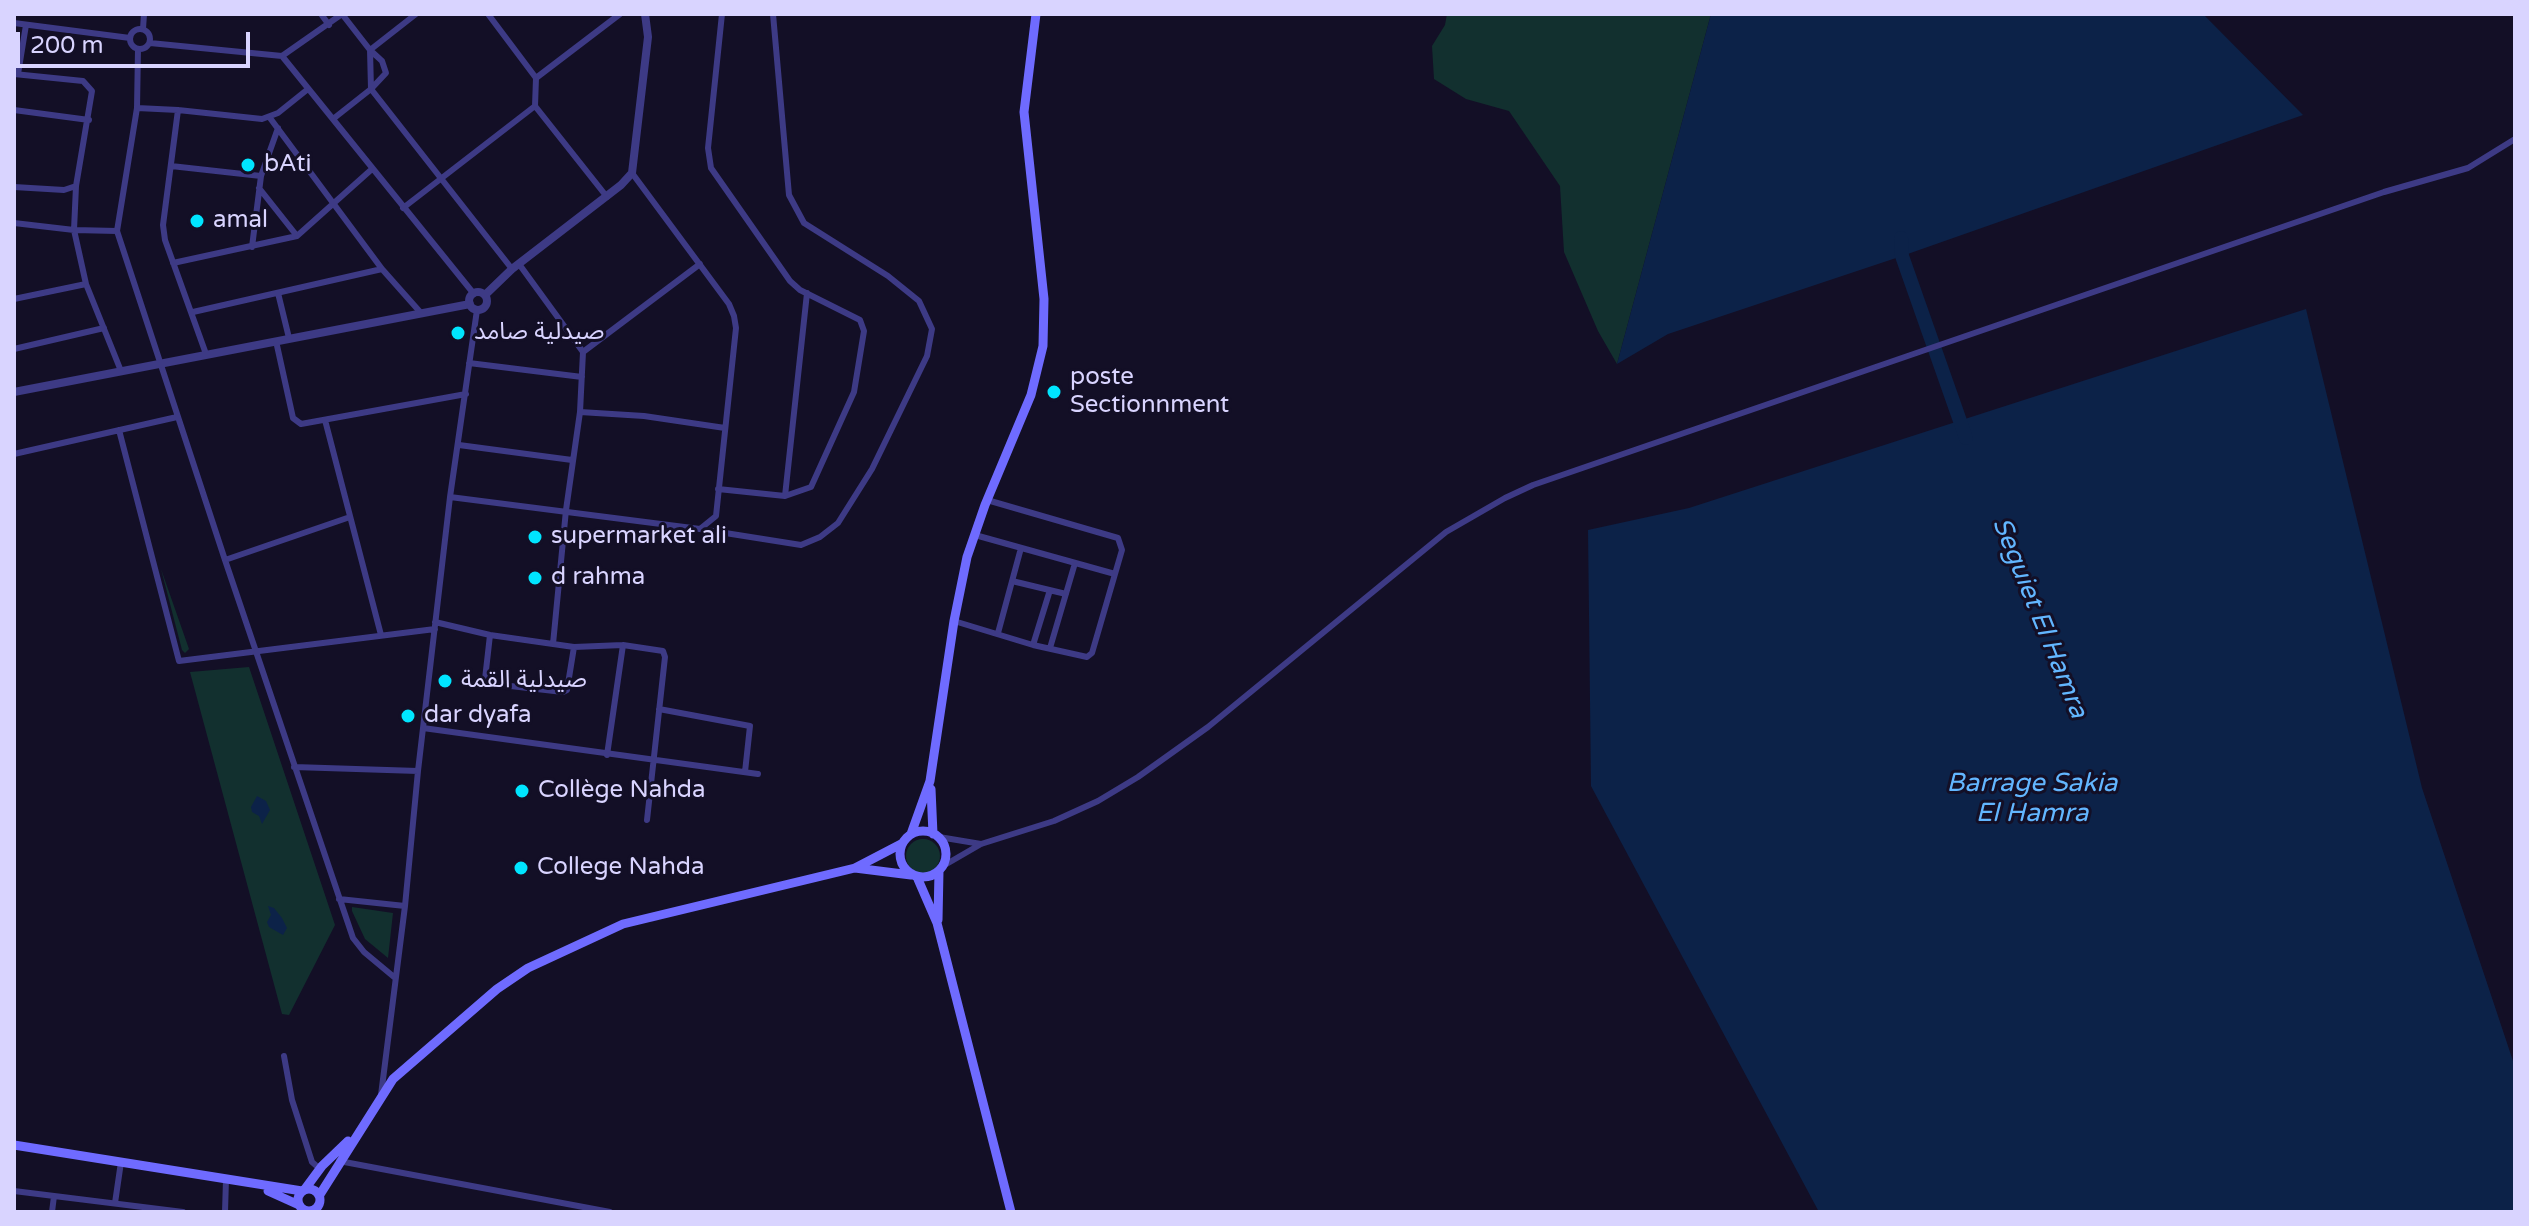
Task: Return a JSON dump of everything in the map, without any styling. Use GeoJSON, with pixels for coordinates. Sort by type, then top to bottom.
{"type":"FeatureCollection","features":[{"type":"Feature","properties":{"kind":"main road"},"geometry":{"type":"LineString","coordinates":[[242,1182],[287,1198],[299,1208],[311,1212],[319,1206],[319,1196],[339,1161],[393,1079],[497,989],[528,968],[623,924],[855,868],[903,843],[911,834],[930,781],[954,621],[975,535],[1022,419],[1043,346],[1044,299],[1024,112],[1036,14]]}},
{"type":"Feature","properties":{"kind":"main road"},"geometry":{"type":"LineString","coordinates":[[930,781],[936,835],[946,851],[941,869],[937,923]]}},
{"type":"Feature","properties":{"kind":"main road"},"geometry":{"type":"LineString","coordinates":[[911,834],[922,831],[936,835]]}},
{"type":"Feature","properties":{"kind":"main road"},"geometry":{"type":"LineString","coordinates":[[903,843],[901,861],[905,869],[915,876],[937,923],[1011,1212]]}},
{"type":"Feature","properties":{"kind":"main road"},"geometry":{"type":"LineString","coordinates":[[855,868],[925,878],[941,869]]}},
{"type":"Feature","properties":{"kind":"main road"},"geometry":{"type":"LineString","coordinates":[[299,1208],[299,1196],[320,1169],[356,1134]]}},
{"type":"Feature","properties":{"kind":"main road"},"geometry":{"type":"LineString","coordinates":[[14,1145],[315,1191],[319,1196]]}},
{"type":"Feature","properties":{"kind":"street"},"geometry":{"type":"LineString","coordinates":[[143,29],[144,14]]}},
{"type":"Feature","properties":{"kind":"street"},"geometry":{"type":"LineString","coordinates":[[321,14],[329,25]]}},
{"type":"Feature","properties":{"kind":"street"},"geometry":{"type":"LineString","coordinates":[[150,43],[282,56],[342,14],[382,61],[386,73],[333,119]]}},
{"type":"Feature","properties":{"kind":"street"},"geometry":{"type":"LineString","coordinates":[[370,50],[416,14]]}},
{"type":"Feature","properties":{"kind":"street"},"geometry":{"type":"LineString","coordinates":[[488,14],[536,78],[535,106],[607,197]]}},
{"type":"Feature","properties":{"kind":"street"},"geometry":{"type":"LineString","coordinates":[[536,78],[620,14]]}},
{"type":"Feature","properties":{"kind":"street"},"geometry":{"type":"LineString","coordinates":[[485,295],[515,266],[607,197],[632,173],[648,37],[646,14]]}},
{"type":"Feature","properties":{"kind":"street"},"geometry":{"type":"LineString","coordinates":[[718,489],[785,496],[806,490],[815,482],[854,392],[864,331],[855,316],[807,293],[790,281],[708,161],[722,14]]}},
{"type":"Feature","properties":{"kind":"street"},"geometry":{"type":"LineString","coordinates":[[450,497],[566,510],[801,545],[820,537],[838,523],[872,469],[927,356],[932,329],[919,301],[888,276],[804,223],[789,195],[773,14]]}},
{"type":"Feature","properties":{"kind":"street"},"geometry":{"type":"LineString","coordinates":[[14,23],[130,38]]}},
{"type":"Feature","properties":{"kind":"street"},"geometry":{"type":"LineString","coordinates":[[26,25],[16,74],[83,81],[92,91],[76,186],[74,230],[86,284],[121,371]]}},
{"type":"Feature","properties":{"kind":"street"},"geometry":{"type":"LineString","coordinates":[[143,29],[149,33],[150,43],[138,49],[132,45],[130,38],[135,30],[143,29]]}},
{"type":"Feature","properties":{"kind":"street"},"geometry":{"type":"LineString","coordinates":[[138,49],[137,108],[117,231],[255,652],[353,938],[364,952],[394,977]]}},
{"type":"Feature","properties":{"kind":"street"},"geometry":{"type":"LineString","coordinates":[[370,50],[371,89],[439,179],[515,266],[583,352],[580,412],[566,510],[553,644]]}},
{"type":"Feature","properties":{"kind":"street"},"geometry":{"type":"LineString","coordinates":[[282,56],[474,294],[466,394],[450,497],[381,1095]]}},
{"type":"Feature","properties":{"kind":"street"},"geometry":{"type":"LineString","coordinates":[[137,108],[270,118],[308,89]]}},
{"type":"Feature","properties":{"kind":"street"},"geometry":{"type":"LineString","coordinates":[[403,208],[535,106]]}},
{"type":"Feature","properties":{"kind":"street"},"geometry":{"type":"LineString","coordinates":[[14,110],[89,120]]}},
{"type":"Feature","properties":{"kind":"street"},"geometry":{"type":"LineString","coordinates":[[178,110],[163,225],[173,263],[206,354]]}},
{"type":"Feature","properties":{"kind":"street"},"geometry":{"type":"LineString","coordinates":[[270,118],[382,269],[421,313]]}},
{"type":"Feature","properties":{"kind":"street"},"geometry":{"type":"LineString","coordinates":[[252,247],[261,176],[278,128]]}},
{"type":"Feature","properties":{"kind":"street"},"geometry":{"type":"LineString","coordinates":[[941,869],[981,844],[1054,821],[1098,801],[1138,777],[1208,727],[1446,532],[1505,498],[1549,480],[2384,192],[2468,168],[2515,139]]}},
{"type":"Feature","properties":{"kind":"street"},"geometry":{"type":"LineString","coordinates":[[171,166],[261,176]]}},
{"type":"Feature","properties":{"kind":"street"},"geometry":{"type":"LineString","coordinates":[[173,263],[297,236],[372,169]]}},
{"type":"Feature","properties":{"kind":"street"},"geometry":{"type":"LineString","coordinates":[[632,173],[729,304],[736,328],[716,516],[700,529]]}},
{"type":"Feature","properties":{"kind":"street"},"geometry":{"type":"LineString","coordinates":[[14,187],[64,190],[76,186]]}},
{"type":"Feature","properties":{"kind":"street"},"geometry":{"type":"LineString","coordinates":[[259,188],[297,236]]}},
{"type":"Feature","properties":{"kind":"street"},"geometry":{"type":"LineString","coordinates":[[14,223],[117,231]]}},
{"type":"Feature","properties":{"kind":"street"},"geometry":{"type":"LineString","coordinates":[[583,352],[700,264]]}},
{"type":"Feature","properties":{"kind":"street"},"geometry":{"type":"LineString","coordinates":[[193,312],[382,269]]}},
{"type":"Feature","properties":{"kind":"street"},"geometry":{"type":"LineString","coordinates":[[14,299],[86,284]]}},
{"type":"Feature","properties":{"kind":"street"},"geometry":{"type":"LineString","coordinates":[[14,390],[421,313],[485,307],[485,295],[480,292],[474,294]]}},
{"type":"Feature","properties":{"kind":"street"},"geometry":{"type":"LineString","coordinates":[[278,293],[289,338]]}},
{"type":"Feature","properties":{"kind":"street"},"geometry":{"type":"LineString","coordinates":[[785,496],[807,293]]}},
{"type":"Feature","properties":{"kind":"street"},"geometry":{"type":"LineString","coordinates":[[14,349],[104,328]]}},
{"type":"Feature","properties":{"kind":"street"},"geometry":{"type":"LineString","coordinates":[[276,341],[293,418],[301,424],[466,394]]}},
{"type":"Feature","properties":{"kind":"street"},"geometry":{"type":"LineString","coordinates":[[469,363],[582,377]]}},
{"type":"Feature","properties":{"kind":"street"},"geometry":{"type":"LineString","coordinates":[[580,412],[644,416],[725,428]]}},
{"type":"Feature","properties":{"kind":"street"},"geometry":{"type":"LineString","coordinates":[[14,454],[177,417]]}},
{"type":"Feature","properties":{"kind":"street"},"geometry":{"type":"LineString","coordinates":[[325,420],[381,635]]}},
{"type":"Feature","properties":{"kind":"street"},"geometry":{"type":"LineString","coordinates":[[119,430],[179,661],[435,625],[574,647],[623,645],[663,651],[665,657],[647,820]]}},
{"type":"Feature","properties":{"kind":"street"},"geometry":{"type":"LineString","coordinates":[[459,445],[572,460]]}},
{"type":"Feature","properties":{"kind":"street"},"geometry":{"type":"LineString","coordinates":[[954,621],[1033,645],[1089,656],[1122,550],[1118,538],[987,500]]}},
{"type":"Feature","properties":{"kind":"street"},"geometry":{"type":"LineString","coordinates":[[225,560],[350,517]]}},
{"type":"Feature","properties":{"kind":"street"},"geometry":{"type":"LineString","coordinates":[[975,535],[1115,574]]}},
{"type":"Feature","properties":{"kind":"street"},"geometry":{"type":"LineString","coordinates":[[998,633],[1021,548]]}},
{"type":"Feature","properties":{"kind":"street"},"geometry":{"type":"LineString","coordinates":[[1050,648],[1075,563]]}},
{"type":"Feature","properties":{"kind":"street"},"geometry":{"type":"LineString","coordinates":[[1012,581],[1066,594]]}},
{"type":"Feature","properties":{"kind":"street"},"geometry":{"type":"LineString","coordinates":[[1033,645],[1050,590]]}},
{"type":"Feature","properties":{"kind":"street"},"geometry":{"type":"LineString","coordinates":[[490,635],[485,679],[493,684],[563,692],[567,690],[574,647]]}},
{"type":"Feature","properties":{"kind":"street"},"geometry":{"type":"LineString","coordinates":[[607,755],[623,645]]}},
{"type":"Feature","properties":{"kind":"street"},"geometry":{"type":"LineString","coordinates":[[659,709],[750,726],[745,772]]}},
{"type":"Feature","properties":{"kind":"street"},"geometry":{"type":"LineString","coordinates":[[423,728],[758,774]]}},
{"type":"Feature","properties":{"kind":"street"},"geometry":{"type":"LineString","coordinates":[[294,767],[418,771]]}},
{"type":"Feature","properties":{"kind":"street"},"geometry":{"type":"LineString","coordinates":[[936,835],[981,844]]}},
{"type":"Feature","properties":{"kind":"street"},"geometry":{"type":"LineString","coordinates":[[339,899],[405,906]]}},
{"type":"Feature","properties":{"kind":"street"},"geometry":{"type":"LineString","coordinates":[[284,1056],[292,1100],[312,1162],[320,1169]]}},
{"type":"Feature","properties":{"kind":"street"},"geometry":{"type":"LineString","coordinates":[[339,1161],[610,1212]]}},
{"type":"Feature","properties":{"kind":"street"},"geometry":{"type":"LineString","coordinates":[[115,1203],[121,1162]]}},
{"type":"Feature","properties":{"kind":"street"},"geometry":{"type":"LineString","coordinates":[[225,1212],[226,1179]]}},
{"type":"Feature","properties":{"kind":"street"},"geometry":{"type":"LineString","coordinates":[[14,1191],[115,1203],[144,1210],[180,1212]]}},
{"type":"Feature","properties":{"kind":"street"},"geometry":{"type":"LineString","coordinates":[[52,1212],[54,1196]]}},
{"type":"Feature","properties":{"kind":"green space"},"geometry":{"type":"Polygon","coordinates":[[[1447,14],[1711,14],[1617,364],[1598,331],[1564,252],[1560,186],[1509,111],[1466,99],[1434,79],[1432,46],[1445,25],[1447,14]]]}},
{"type":"Feature","properties":{"kind":"green space"},"geometry":{"type":"Polygon","coordinates":[[[161,569],[189,649],[185,653],[182,650],[161,569]]]}},
{"type":"Feature","properties":{"kind":"green space"},"geometry":{"type":"Polygon","coordinates":[[[249,667],[335,925],[289,1015],[282,1014],[190,672],[249,667]]]}},
{"type":"Feature","properties":{"kind":"green space"},"geometry":{"type":"Polygon","coordinates":[[[923,839],[935,844],[940,856],[935,868],[923,873],[911,868],[906,856],[911,844],[923,839]]]}},
{"type":"Feature","properties":{"kind":"green space"},"geometry":{"type":"Polygon","coordinates":[[[352,907],[393,913],[388,958],[365,939],[352,907]]]}},
{"type":"Feature","properties":{"kind":"water"},"geometry":{"type":"Polygon","coordinates":[[[1711,14],[2203,14],[2303,115],[1902,256],[1668,334],[1617,364],[1711,14]]]}},
{"type":"Feature","properties":{"kind":"water","name":"Barrage Sakia El Hamra"},"geometry":{"type":"Polygon","coordinates":[[[2306,309],[2422,788],[2515,1067],[2515,1212],[1819,1212],[1591,786],[1588,530],[1689,508],[2306,309]]]}},
{"type":"Feature","properties":{"kind":"water"},"geometry":{"type":"Polygon","coordinates":[[[257,796],[266,801],[270,810],[262,824],[251,807],[257,796]]]}},
{"type":"Feature","properties":{"kind":"water"},"geometry":{"type":"Polygon","coordinates":[[[268,906],[282,918],[287,928],[283,935],[269,927],[267,922],[271,915],[268,906]]]}},
{"type":"Feature","properties":{"kind":"waterway","name":"Seguiet El Hamra"},"geometry":{"type":"LineString","coordinates":[[1901,238],[1902,256],[1966,438]]}},
{"type":"Feature","properties":{"kind":"place","name":"bAti"},"geometry":{"type":"Point","coordinates":[248,165]}},
{"type":"Feature","properties":{"kind":"place","name":"amal"},"geometry":{"type":"Point","coordinates":[197,221]}},
{"type":"Feature","properties":{"kind":"place","name":"صيدلية صامد"},"geometry":{"type":"Point","coordinates":[458,333]}},
{"type":"Feature","properties":{"kind":"place","name":"poste Sectionnment"},"geometry":{"type":"Point","coordinates":[1054,392]}},
{"type":"Feature","properties":{"kind":"place","name":"supermarket ali"},"geometry":{"type":"Point","coordinates":[535,537]}},
{"type":"Feature","properties":{"kind":"place","name":"d rahma"},"geometry":{"type":"Point","coordinates":[535,578]}},
{"type":"Feature","properties":{"kind":"place","name":"صيدلية القمة"},"geometry":{"type":"Point","coordinates":[445,681]}},
{"type":"Feature","properties":{"kind":"place","name":"dar dyafa"},"geometry":{"type":"Point","coordinates":[408,716]}},
{"type":"Feature","properties":{"kind":"place","name":"Collège Nahda"},"geometry":{"type":"Point","coordinates":[522,791]}},
{"type":"Feature","properties":{"kind":"place","name":"College Nahda"},"geometry":{"type":"Point","coordinates":[521,868]}}]}
